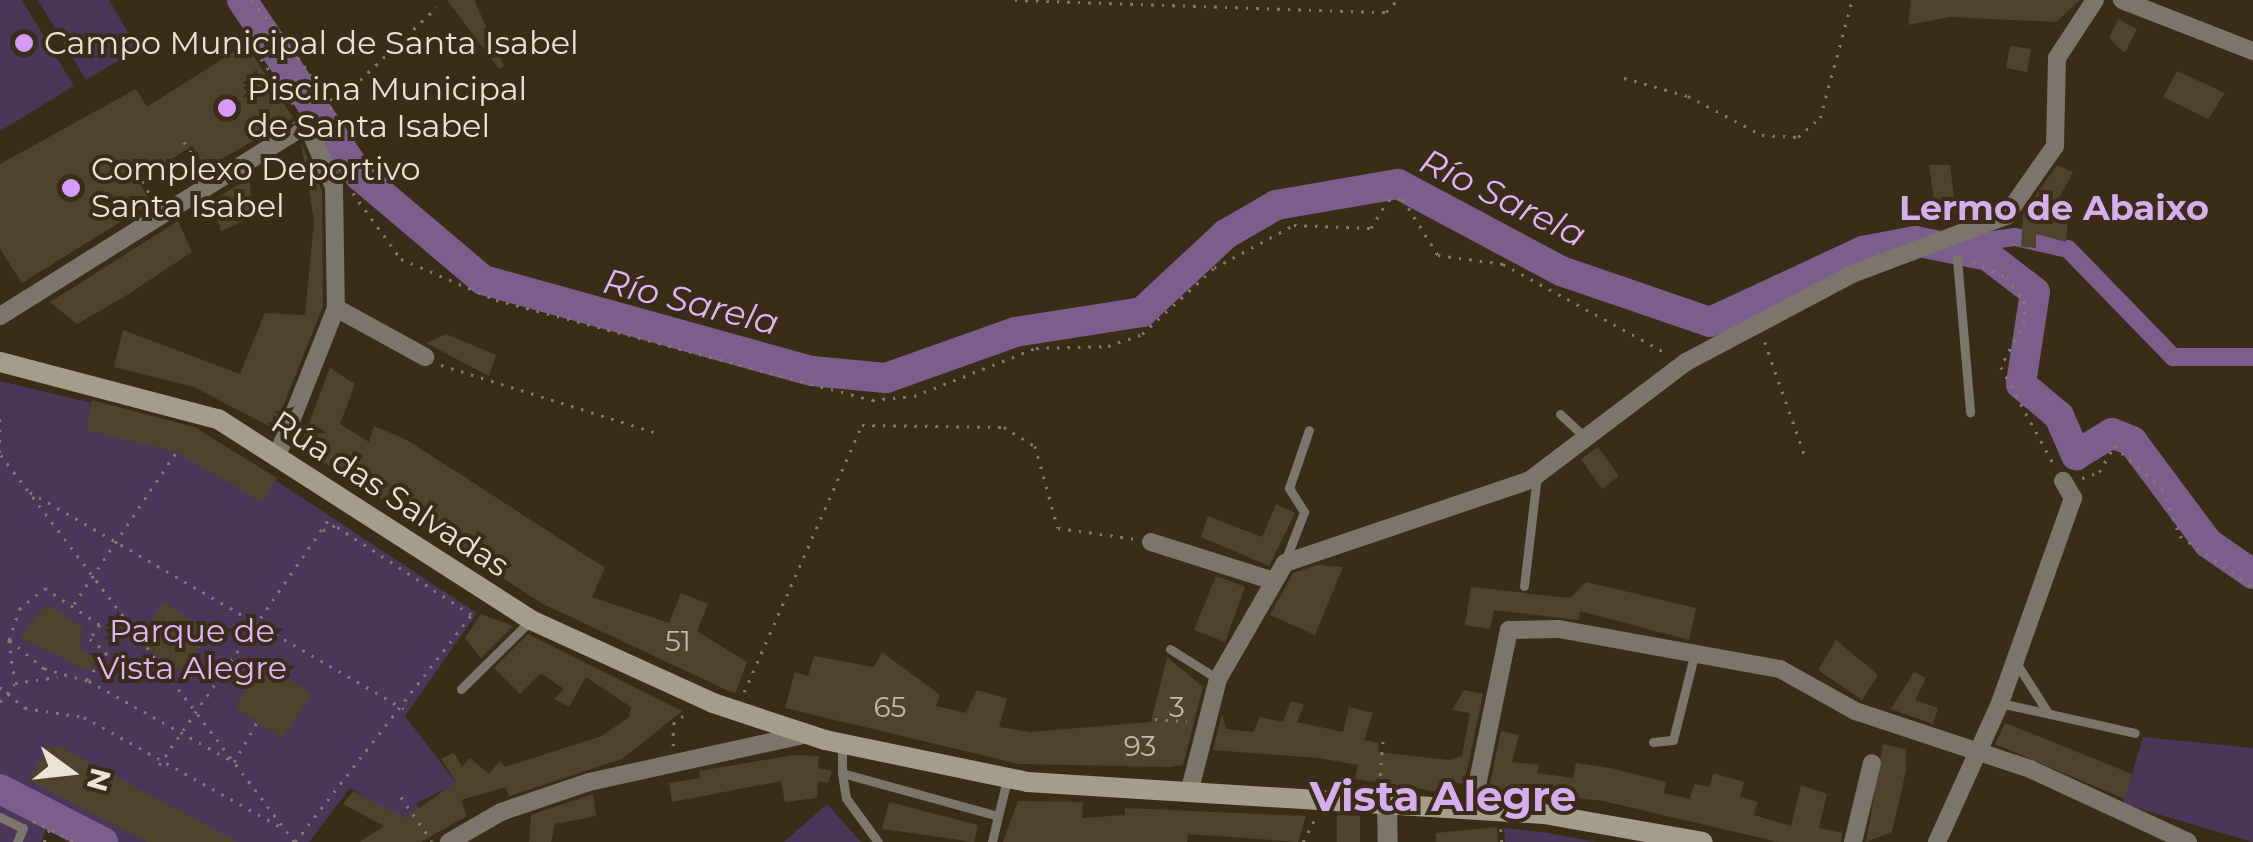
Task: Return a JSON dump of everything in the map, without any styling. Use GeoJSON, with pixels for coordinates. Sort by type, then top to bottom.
{"type":"FeatureCollection","features":[{"type":"Feature","properties":{"kind":"main road","name":"Rúa das Salvadas"},"geometry":{"type":"LineString","coordinates":[[0,362],[172,400],[278,456],[531,620],[736,711],[842,744],[1007,779],[1383,794],[1702,842]]}},
{"type":"Feature","properties":{"kind":"street"},"geometry":{"type":"LineString","coordinates":[[1190,789],[1218,678],[1284,563],[1537,476],[1584,436],[1686,362],[1852,274],[1919,250],[1949,234],[2006,216],[2049,157],[2057,58],[2095,0]]}},
{"type":"Feature","properties":{"kind":"street"},"geometry":{"type":"LineString","coordinates":[[2122,0],[2253,52]]}},
{"type":"Feature","properties":{"kind":"street"},"geometry":{"type":"LineString","coordinates":[[0,316],[307,124],[334,187],[336,308],[278,456]]}},
{"type":"Feature","properties":{"kind":"street"},"geometry":{"type":"LineString","coordinates":[[336,308],[425,357]]}},
{"type":"Feature","properties":{"kind":"street"},"geometry":{"type":"LineString","coordinates":[[1937,842],[2000,702],[2073,498],[2063,481]]}},
{"type":"Feature","properties":{"kind":"street"},"geometry":{"type":"LineString","coordinates":[[1152,542],[1271,580]]}},
{"type":"Feature","properties":{"kind":"street"},"geometry":{"type":"LineString","coordinates":[[1472,810],[1509,630]]}},
{"type":"Feature","properties":{"kind":"street"},"geometry":{"type":"LineString","coordinates":[[1490,633],[1509,630],[1628,637],[1694,656],[1780,668],[1854,712],[1977,749],[2188,842]]}},
{"type":"Feature","properties":{"kind":"street"},"geometry":{"type":"LineString","coordinates":[[449,842],[501,812],[589,782],[807,734]]}},
{"type":"Feature","properties":{"kind":"street"},"geometry":{"type":"LineString","coordinates":[[1852,842],[1872,763]]}},
{"type":"Feature","properties":{"kind":"street"},"geometry":{"type":"LineString","coordinates":[[1383,794],[1388,842]]}},
{"type":"Feature","properties":{"kind":"lane"},"geometry":{"type":"LineString","coordinates":[[1959,259],[1970,412]]}},
{"type":"Feature","properties":{"kind":"lane"},"geometry":{"type":"LineString","coordinates":[[1560,414],[1584,436]]}},
{"type":"Feature","properties":{"kind":"lane"},"geometry":{"type":"LineString","coordinates":[[1284,563],[1304,512],[1289,488],[1310,430]]}},
{"type":"Feature","properties":{"kind":"lane"},"geometry":{"type":"LineString","coordinates":[[1524,586],[1537,476]]}},
{"type":"Feature","properties":{"kind":"lane"},"geometry":{"type":"LineString","coordinates":[[461,689],[531,620]]}},
{"type":"Feature","properties":{"kind":"lane"},"geometry":{"type":"LineString","coordinates":[[1170,649],[1218,678]]}},
{"type":"Feature","properties":{"kind":"lane"},"geometry":{"type":"LineString","coordinates":[[1653,742],[1673,740],[1694,656]]}},
{"type":"Feature","properties":{"kind":"lane"},"geometry":{"type":"LineString","coordinates":[[2015,661],[2048,713]]}},
{"type":"Feature","properties":{"kind":"lane"},"geometry":{"type":"LineString","coordinates":[[2000,702],[2135,732]]}},
{"type":"Feature","properties":{"kind":"lane"},"geometry":{"type":"LineString","coordinates":[[842,744],[846,798],[878,842]]}},
{"type":"Feature","properties":{"kind":"lane"},"geometry":{"type":"LineString","coordinates":[[842,773],[998,816]]}},
{"type":"Feature","properties":{"kind":"lane"},"geometry":{"type":"LineString","coordinates":[[992,842],[1007,779]]}},
{"type":"Feature","properties":{"kind":"lane"},"geometry":{"type":"LineString","coordinates":[[0,817],[23,828],[16,842]]}},
{"type":"Feature","properties":{"kind":"path"},"geometry":{"type":"LineString","coordinates":[[252,0],[336,105]]}},
{"type":"Feature","properties":{"kind":"path"},"geometry":{"type":"LineString","coordinates":[[1015,0],[1349,12],[1386,12],[1397,0]]}},
{"type":"Feature","properties":{"kind":"path"},"geometry":{"type":"LineString","coordinates":[[1624,78],[1688,96],[1762,135],[1798,137],[1820,118],[1852,0]]}},
{"type":"Feature","properties":{"kind":"path"},"geometry":{"type":"LineString","coordinates":[[318,119],[437,7]]}},
{"type":"Feature","properties":{"kind":"path"},"geometry":{"type":"LineString","coordinates":[[249,42],[301,115]]}},
{"type":"Feature","properties":{"kind":"path"},"geometry":{"type":"LineString","coordinates":[[184,142],[205,174]]}},
{"type":"Feature","properties":{"kind":"path"},"geometry":{"type":"LineString","coordinates":[[137,172],[156,204]]}},
{"type":"Feature","properties":{"kind":"path"},"geometry":{"type":"LineString","coordinates":[[334,187],[349,182],[362,217],[401,259],[496,300],[872,400],[914,396],[1036,348],[1108,346],[1142,334],[1214,268],[1294,225],[1371,228],[1388,200],[1403,199],[1438,255],[1503,264],[1686,362]]}},
{"type":"Feature","properties":{"kind":"path"},"geometry":{"type":"LineString","coordinates":[[1959,259],[1996,270],[2024,301],[2003,380],[2063,481],[2100,472],[2114,446],[2162,488],[2180,536],[2253,588]]}},
{"type":"Feature","properties":{"kind":"path"},"geometry":{"type":"LineString","coordinates":[[1760,327],[1806,459]]}},
{"type":"Feature","properties":{"kind":"path"},"geometry":{"type":"LineString","coordinates":[[425,357],[654,432]]}},
{"type":"Feature","properties":{"kind":"path"},"geometry":{"type":"LineString","coordinates":[[0,419],[0,456],[295,842],[311,832],[405,710],[471,615],[335,526],[320,532]]}},
{"type":"Feature","properties":{"kind":"path"},"geometry":{"type":"LineString","coordinates":[[736,711],[862,425],[1004,427],[1035,446],[1058,528],[1152,542]]}},
{"type":"Feature","properties":{"kind":"path"},"geometry":{"type":"LineString","coordinates":[[72,606],[176,452]]}},
{"type":"Feature","properties":{"kind":"path"},"geometry":{"type":"LineString","coordinates":[[29,492],[405,710]]}},
{"type":"Feature","properties":{"kind":"path"},"geometry":{"type":"LineString","coordinates":[[158,766],[334,511]]}},
{"type":"Feature","properties":{"kind":"path"},"geometry":{"type":"LineString","coordinates":[[15,683],[9,624],[45,588],[100,624],[90,639],[107,653],[87,680]]}},
{"type":"Feature","properties":{"kind":"path"},"geometry":{"type":"LineString","coordinates":[[0,617],[9,624]]}},
{"type":"Feature","properties":{"kind":"path"},"geometry":{"type":"LineString","coordinates":[[9,640],[61,675]]}},
{"type":"Feature","properties":{"kind":"path"},"geometry":{"type":"LineString","coordinates":[[0,702],[15,683],[61,675],[87,680],[234,762]]}},
{"type":"Feature","properties":{"kind":"path"},"geometry":{"type":"LineString","coordinates":[[0,687],[4,696]]}},
{"type":"Feature","properties":{"kind":"path"},"geometry":{"type":"LineString","coordinates":[[4,696],[84,718],[158,766],[284,828]]}},
{"type":"Feature","properties":{"kind":"path"},"geometry":{"type":"LineString","coordinates":[[673,744],[673,724],[690,711]]}},
{"type":"Feature","properties":{"kind":"path"},"geometry":{"type":"LineString","coordinates":[[1155,719],[1204,722]]}},
{"type":"Feature","properties":{"kind":"path"},"geometry":{"type":"LineString","coordinates":[[234,762],[257,722]]}},
{"type":"Feature","properties":{"kind":"path"},"geometry":{"type":"LineString","coordinates":[[1383,738],[1383,794]]}},
{"type":"Feature","properties":{"kind":"path"},"geometry":{"type":"LineString","coordinates":[[401,798],[433,842]]}},
{"type":"Feature","properties":{"kind":"path"},"geometry":{"type":"LineString","coordinates":[[1303,842],[1321,811]]}},
{"type":"Feature","properties":{"kind":"path"},"geometry":{"type":"LineString","coordinates":[[16,812],[76,842]]}},
{"type":"Feature","properties":{"kind":"path"},"geometry":{"type":"LineString","coordinates":[[1500,823],[1502,842]]}},
{"type":"Feature","properties":{"kind":"path"},"geometry":{"type":"LineString","coordinates":[[44,842],[50,828]]}},
{"type":"Feature","properties":{"kind":"green space","name":"Campo Municipal de Santa Isabel"},"geometry":{"type":"Polygon","coordinates":[[[0,0],[22,0],[74,86],[0,131],[0,0]]]}},
{"type":"Feature","properties":{"kind":"green space"},"geometry":{"type":"Polygon","coordinates":[[[38,0],[109,0],[138,49],[86,80],[38,0]]]}},
{"type":"Feature","properties":{"kind":"green space","name":"Parque de Vista Alegre"},"geometry":{"type":"Polygon","coordinates":[[[0,381],[196,428],[477,613],[405,716],[457,784],[416,803],[430,821],[419,830],[350,788],[309,842],[114,842],[0,780],[0,381]]]}},
{"type":"Feature","properties":{"kind":"green space"},"geometry":{"type":"Polygon","coordinates":[[[2143,737],[2253,748],[2253,842],[2123,804],[2143,737]]]}},
{"type":"Feature","properties":{"kind":"green space"},"geometry":{"type":"Polygon","coordinates":[[[0,793],[50,819],[41,842],[0,842],[0,793]]]}},
{"type":"Feature","properties":{"kind":"green space"},"geometry":{"type":"Polygon","coordinates":[[[827,804],[861,842],[784,842],[827,804]]]}},
{"type":"Feature","properties":{"kind":"green space"},"geometry":{"type":"Polygon","coordinates":[[[1504,828],[1543,832],[1596,842],[1505,842],[1504,828]]]}},
{"type":"Feature","properties":{"kind":"building"},"geometry":{"type":"Polygon","coordinates":[[[447,0],[474,0],[504,66],[499,69],[447,0]]]}},
{"type":"Feature","properties":{"kind":"building"},"geometry":{"type":"Polygon","coordinates":[[[1911,0],[2080,0],[2056,22],[1950,17],[1908,25],[1911,0]]]}},
{"type":"Feature","properties":{"kind":"building"},"geometry":{"type":"Polygon","coordinates":[[[2118,19],[2137,29],[2125,53],[2109,38],[2118,19]]]}},
{"type":"Feature","properties":{"kind":"building"},"geometry":{"type":"Polygon","coordinates":[[[246,44],[293,118],[206,168],[192,146],[159,167],[155,160],[134,174],[151,203],[22,283],[0,249],[0,164],[136,89],[147,107],[246,44]]]}},
{"type":"Feature","properties":{"kind":"building"},"geometry":{"type":"Polygon","coordinates":[[[2010,46],[2031,49],[2027,72],[2006,68],[2010,46]]]}},
{"type":"Feature","properties":{"kind":"building"},"geometry":{"type":"Polygon","coordinates":[[[2177,71],[2225,93],[2208,119],[2163,97],[2177,71]]]}},
{"type":"Feature","properties":{"kind":"building"},"geometry":{"type":"Polygon","coordinates":[[[301,142],[322,190],[323,306],[274,429],[194,387],[114,367],[123,330],[240,374],[265,313],[305,315],[314,221],[301,142]]]}},
{"type":"Feature","properties":{"kind":"building"},"geometry":{"type":"Polygon","coordinates":[[[1929,165],[1950,165],[1956,213],[1936,213],[1929,165]]]}},
{"type":"Feature","properties":{"kind":"building"},"geometry":{"type":"Polygon","coordinates":[[[2057,165],[2073,172],[2054,207],[2069,208],[2066,242],[2036,234],[2036,248],[2021,247],[2023,214],[2057,165]]]}},
{"type":"Feature","properties":{"kind":"building"},"geometry":{"type":"Polygon","coordinates":[[[249,178],[254,216],[221,231],[212,201],[249,178]]]}},
{"type":"Feature","properties":{"kind":"building"},"geometry":{"type":"Polygon","coordinates":[[[178,221],[192,252],[124,297],[77,324],[50,302],[178,221]]]}},
{"type":"Feature","properties":{"kind":"building"},"geometry":{"type":"Polygon","coordinates":[[[446,334],[496,355],[489,376],[426,343],[446,334]]]}},
{"type":"Feature","properties":{"kind":"building"},"geometry":{"type":"Polygon","coordinates":[[[330,368],[355,384],[340,424],[369,442],[374,426],[407,440],[605,568],[592,597],[669,623],[681,593],[708,604],[697,631],[747,662],[735,694],[543,604],[300,447],[330,368]]]}},
{"type":"Feature","properties":{"kind":"building"},"geometry":{"type":"Polygon","coordinates":[[[92,400],[194,427],[277,478],[262,502],[176,452],[86,430],[92,400]]]}},
{"type":"Feature","properties":{"kind":"building"},"geometry":{"type":"Polygon","coordinates":[[[1598,447],[1619,476],[1602,489],[1581,459],[1598,447]]]}},
{"type":"Feature","properties":{"kind":"building"},"geometry":{"type":"Polygon","coordinates":[[[1276,504],[1295,513],[1269,566],[1201,537],[1208,516],[1262,537],[1276,504]]]}},
{"type":"Feature","properties":{"kind":"building"},"geometry":{"type":"Polygon","coordinates":[[[1317,565],[1343,567],[1315,635],[1270,615],[1293,573],[1317,565]]]}},
{"type":"Feature","properties":{"kind":"building"},"geometry":{"type":"Polygon","coordinates":[[[1216,576],[1245,587],[1225,642],[1194,630],[1216,576]]]}},
{"type":"Feature","properties":{"kind":"building"},"geometry":{"type":"Polygon","coordinates":[[[1586,582],[1696,608],[1689,640],[1580,611],[1579,620],[1494,610],[1490,629],[1465,625],[1471,587],[1570,598],[1586,582]]]}},
{"type":"Feature","properties":{"kind":"building"},"geometry":{"type":"Polygon","coordinates":[[[164,602],[210,632],[183,673],[137,642],[164,602]]]}},
{"type":"Feature","properties":{"kind":"building"},"geometry":{"type":"Polygon","coordinates":[[[47,604],[83,628],[79,648],[97,660],[89,671],[20,637],[47,604]]]}},
{"type":"Feature","properties":{"kind":"building"},"geometry":{"type":"Polygon","coordinates":[[[481,614],[513,626],[481,658],[465,638],[481,614]]]}},
{"type":"Feature","properties":{"kind":"building"},"geometry":{"type":"Polygon","coordinates":[[[528,634],[682,711],[622,759],[509,796],[506,787],[461,800],[467,816],[421,842],[360,842],[384,826],[343,804],[353,791],[405,818],[456,782],[441,759],[454,753],[462,767],[470,758],[489,774],[500,761],[505,767],[602,736],[629,717],[631,707],[586,677],[569,707],[554,699],[564,689],[541,673],[520,694],[494,668],[528,634]]]}},
{"type":"Feature","properties":{"kind":"building"},"geometry":{"type":"Polygon","coordinates":[[[1836,640],[1878,675],[1862,700],[1818,670],[1836,640]]]}},
{"type":"Feature","properties":{"kind":"building"},"geometry":{"type":"Polygon","coordinates":[[[882,652],[940,695],[936,706],[966,713],[977,690],[1007,699],[999,727],[1030,732],[1151,722],[1167,657],[1203,687],[1183,765],[1170,767],[1019,764],[785,708],[795,672],[808,676],[814,656],[874,667],[882,652]]]}},
{"type":"Feature","properties":{"kind":"building"},"geometry":{"type":"Polygon","coordinates":[[[265,662],[312,694],[282,739],[235,707],[265,662]]]}},
{"type":"Feature","properties":{"kind":"building"},"geometry":{"type":"Polygon","coordinates":[[[1914,672],[1926,678],[1915,700],[1938,708],[1933,724],[1891,709],[1914,672]]]}},
{"type":"Feature","properties":{"kind":"building"},"geometry":{"type":"Polygon","coordinates":[[[1464,690],[1483,694],[1464,784],[1440,781],[1439,792],[1355,779],[1358,765],[1213,750],[1222,714],[1226,729],[1253,732],[1260,717],[1283,722],[1291,701],[1304,705],[1297,722],[1343,732],[1349,707],[1373,713],[1364,740],[1379,743],[1378,752],[1449,760],[1462,756],[1470,713],[1452,710],[1464,690]]]}},
{"type":"Feature","properties":{"kind":"building"},"geometry":{"type":"Polygon","coordinates":[[[2005,723],[2132,774],[2125,799],[1995,744],[2005,723]]]}},
{"type":"Feature","properties":{"kind":"building"},"geometry":{"type":"Polygon","coordinates":[[[1501,731],[1519,735],[1512,762],[1539,765],[1537,773],[1573,778],[1576,763],[1610,768],[1666,782],[1664,793],[1690,799],[1694,784],[1710,787],[1713,773],[1744,782],[1740,797],[1758,802],[1754,815],[1791,826],[1801,785],[1827,794],[1819,828],[1842,833],[1841,842],[1778,842],[1603,801],[1489,788],[1501,731]]]}},
{"type":"Feature","properties":{"kind":"building"},"geometry":{"type":"Polygon","coordinates":[[[1883,744],[1906,749],[1906,771],[1892,832],[1866,842],[1883,744]]]}},
{"type":"Feature","properties":{"kind":"building"},"geometry":{"type":"Polygon","coordinates":[[[47,746],[61,747],[238,842],[147,842],[29,780],[47,746]]]}},
{"type":"Feature","properties":{"kind":"building"},"geometry":{"type":"Polygon","coordinates":[[[794,755],[819,756],[818,768],[832,771],[828,783],[818,781],[817,798],[785,802],[781,781],[672,802],[669,783],[700,778],[699,771],[794,755]]]}},
{"type":"Feature","properties":{"kind":"building"},"geometry":{"type":"Polygon","coordinates":[[[593,794],[596,816],[555,824],[551,842],[529,842],[531,815],[593,794]]]}},
{"type":"Feature","properties":{"kind":"building"},"geometry":{"type":"Polygon","coordinates":[[[1018,801],[1083,802],[1082,818],[1125,815],[1125,808],[1306,816],[1298,842],[1188,834],[1187,842],[1003,842],[1018,801]]]}},
{"type":"Feature","properties":{"kind":"building"},"geometry":{"type":"Polygon","coordinates":[[[889,802],[978,825],[974,842],[882,829],[889,802]]]}},
{"type":"Feature","properties":{"kind":"building"},"geometry":{"type":"Polygon","coordinates":[[[1337,815],[1360,816],[1360,842],[1337,842],[1337,815]]]}},
{"type":"Feature","properties":{"kind":"building"},"geometry":{"type":"Polygon","coordinates":[[[1497,827],[1498,842],[1436,842],[1436,833],[1497,827]]]}},
{"type":"Feature","properties":{"kind":"waterway","name":"Río Sarela"},"geometry":{"type":"LineString","coordinates":[[242,0],[360,176],[483,280],[812,371],[886,378],[1015,332],[1142,312],[1226,234],[1276,205],[1398,184],[1561,271],[1710,322],[1863,251],[1915,241],[1988,256],[2035,292],[2021,384],[2059,416],[2076,455],[2112,433],[2132,441],[2208,543],[2253,574]]}},
{"type":"Feature","properties":{"kind":"waterway"},"geometry":{"type":"LineString","coordinates":[[1951,246],[2015,237],[2068,249],[2173,357],[2253,357]]}},
{"type":"Feature","properties":{"kind":"waterway"},"geometry":{"type":"LineString","coordinates":[[0,789],[103,842]]}},
{"type":"Feature","properties":{"kind":"place","name":"Campo Municipal de Santa Isabel"},"geometry":{"type":"Point","coordinates":[24,43]}},
{"type":"Feature","properties":{"kind":"place","name":"Piscina Municipal de Santa Isabel"},"geometry":{"type":"Point","coordinates":[227,108]}},
{"type":"Feature","properties":{"kind":"place","name":"Complexo Deportivo Santa Isabel"},"geometry":{"type":"Point","coordinates":[71,188]}},
{"type":"Feature","properties":{"kind":"district","name":"Lermo de Abaixo"},"geometry":{"type":"Point","coordinates":[2054,208]}},
{"type":"Feature","properties":{"kind":"district","name":"Vista Alegre"},"geometry":{"type":"Point","coordinates":[1443,796]}}]}
